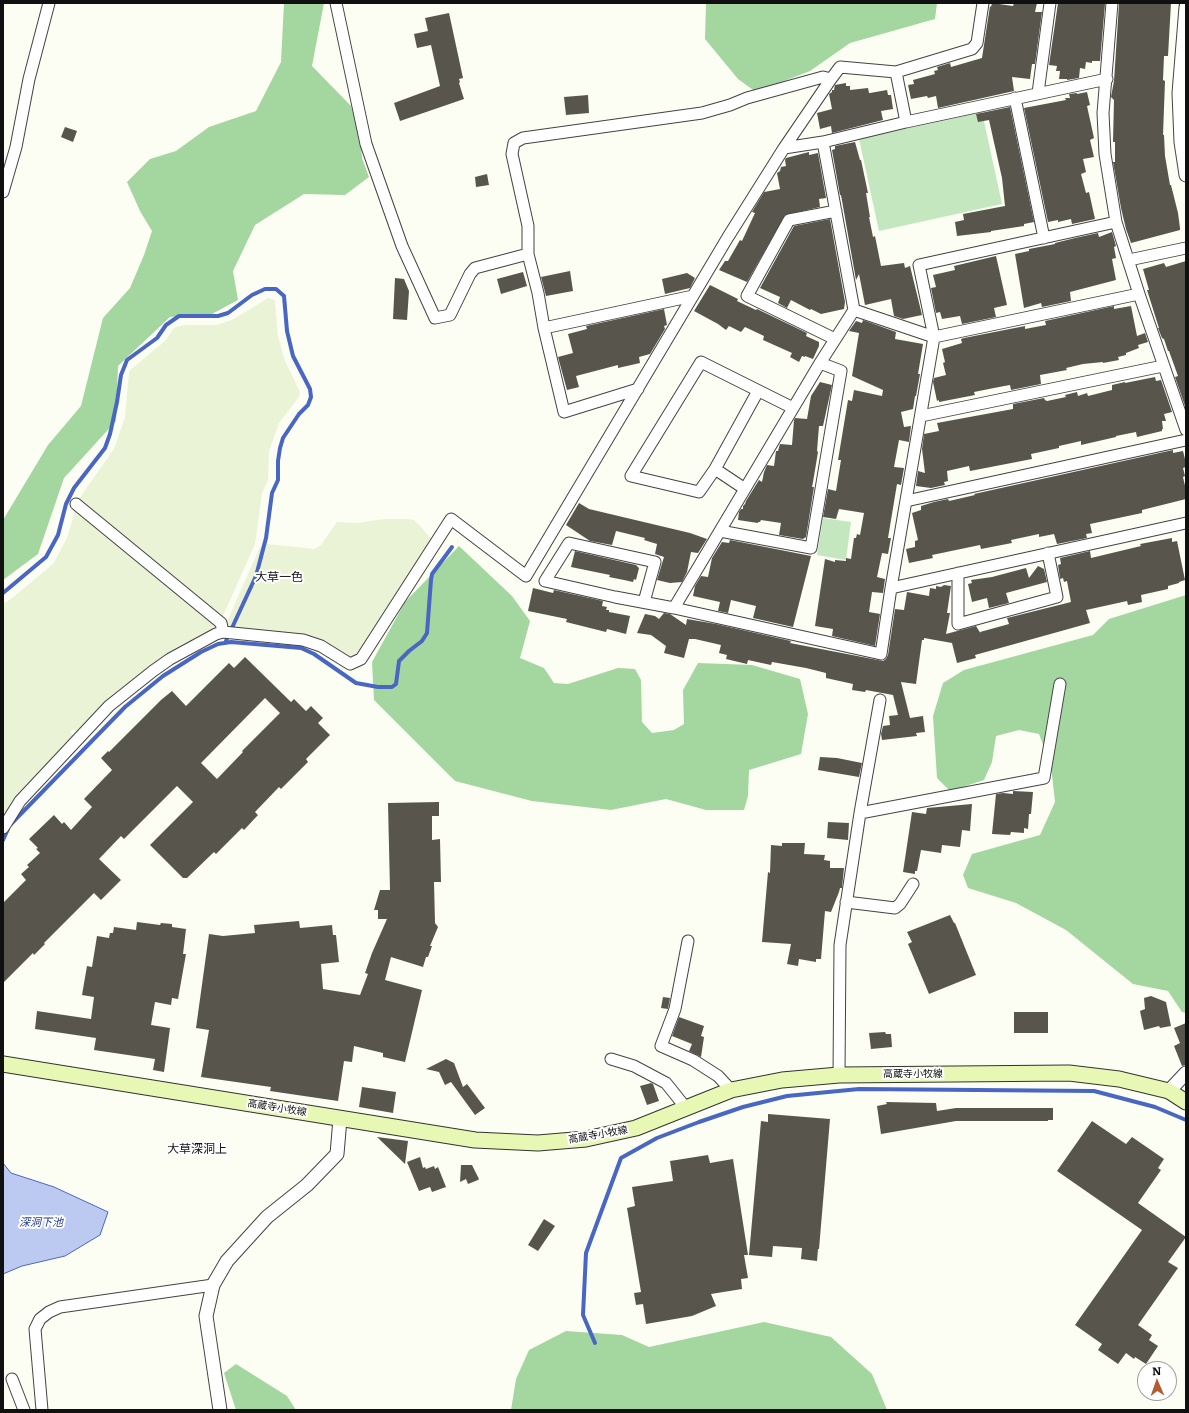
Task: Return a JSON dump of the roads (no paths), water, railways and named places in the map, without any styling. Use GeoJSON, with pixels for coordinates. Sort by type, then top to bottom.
{"type":"FeatureCollection","features":[{"type":"Feature","properties":{"kind":"main road","name":"高蔵寺小牧線"},"geometry":{"type":"LineString","coordinates":[[3,1064],[475,1140],[538,1143],[586,1139],[636,1128],[731,1090],[782,1080],[839,1075],[1069,1073],[1119,1079],[1169,1091],[1186,1102]]}},
{"type":"Feature","properties":{"kind":"street"},"geometry":{"type":"LineString","coordinates":[[3,192],[16,147],[29,79],[49,3]]}},
{"type":"Feature","properties":{"kind":"street"},"geometry":{"type":"LineString","coordinates":[[336,3],[366,144],[402,246],[435,318],[450,315],[470,274],[475,268],[528,254]]}},
{"type":"Feature","properties":{"kind":"street"},"geometry":{"type":"LineString","coordinates":[[3,828],[20,801],[109,706],[170,659],[223,632],[303,640],[321,646],[350,664],[361,659],[451,519],[526,576],[728,237],[784,148],[840,67],[896,72],[972,49],[977,43],[983,3]]}},
{"type":"Feature","properties":{"kind":"street"},"geometry":{"type":"LineString","coordinates":[[1038,93],[1050,3]]}},
{"type":"Feature","properties":{"kind":"street"},"geometry":{"type":"LineString","coordinates":[[1112,3],[1104,113],[1105,154],[1116,222],[1163,366],[1186,430]]}},
{"type":"Feature","properties":{"kind":"street"},"geometry":{"type":"LineString","coordinates":[[1186,7],[1179,93],[1181,142],[1186,175]]}},
{"type":"Feature","properties":{"kind":"street"},"geometry":{"type":"LineString","coordinates":[[896,72],[906,122]]}},
{"type":"Feature","properties":{"kind":"street"},"geometry":{"type":"LineString","coordinates":[[638,389],[564,412],[528,254],[528,226],[512,154],[514,143],[523,138],[702,113],[730,105],[747,98],[823,77],[831,79]]}},
{"type":"Feature","properties":{"kind":"street"},"geometry":{"type":"LineString","coordinates":[[784,148],[823,142],[906,122],[1107,79]]}},
{"type":"Feature","properties":{"kind":"street"},"geometry":{"type":"LineString","coordinates":[[1015,98],[1044,238]]}},
{"type":"Feature","properties":{"kind":"street"},"geometry":{"type":"LineString","coordinates":[[674,608],[820,363],[854,310],[823,142]]}},
{"type":"Feature","properties":{"kind":"street"},"geometry":{"type":"LineString","coordinates":[[835,339],[747,296],[789,220],[836,211]]}},
{"type":"Feature","properties":{"kind":"street"},"geometry":{"type":"LineString","coordinates":[[644,602],[655,562],[569,543],[545,581],[881,654],[934,337],[919,265],[1116,222]]}},
{"type":"Feature","properties":{"kind":"street"},"geometry":{"type":"LineString","coordinates":[[1129,260],[1186,248]]}},
{"type":"Feature","properties":{"kind":"street"},"geometry":{"type":"LineString","coordinates":[[854,310],[934,337],[1139,294]]}},
{"type":"Feature","properties":{"kind":"street"},"geometry":{"type":"LineString","coordinates":[[544,328],[693,296]]}},
{"type":"Feature","properties":{"kind":"street"},"geometry":{"type":"LineString","coordinates":[[758,391],[715,469],[699,492],[631,476],[702,362],[793,408]]}},
{"type":"Feature","properties":{"kind":"street"},"geometry":{"type":"LineString","coordinates":[[720,531],[812,548],[841,371],[820,363]]}},
{"type":"Feature","properties":{"kind":"street"},"geometry":{"type":"LineString","coordinates":[[921,416],[1163,366]]}},
{"type":"Feature","properties":{"kind":"street"},"geometry":{"type":"LineString","coordinates":[[906,501],[1186,440]]}},
{"type":"Feature","properties":{"kind":"street"},"geometry":{"type":"LineString","coordinates":[[715,469],[745,489]]}},
{"type":"Feature","properties":{"kind":"street"},"geometry":{"type":"LineString","coordinates":[[76,504],[221,623],[223,632]]}},
{"type":"Feature","properties":{"kind":"street"},"geometry":{"type":"LineString","coordinates":[[891,588],[1186,522]]}},
{"type":"Feature","properties":{"kind":"street"},"geometry":{"type":"LineString","coordinates":[[958,573],[958,624],[1057,597],[1048,553]]}},
{"type":"Feature","properties":{"kind":"street"},"geometry":{"type":"LineString","coordinates":[[860,813],[1044,778],[1060,684]]}},
{"type":"Feature","properties":{"kind":"street"},"geometry":{"type":"LineString","coordinates":[[839,1075],[840,945],[860,813],[880,700]]}},
{"type":"Feature","properties":{"kind":"street"},"geometry":{"type":"LineString","coordinates":[[846,902],[895,908],[900,904],[913,884]]}},
{"type":"Feature","properties":{"kind":"street"},"geometry":{"type":"LineString","coordinates":[[688,941],[675,1009],[661,1046],[693,1060],[718,1076],[731,1090]]}},
{"type":"Feature","properties":{"kind":"street"},"geometry":{"type":"LineString","coordinates":[[611,1059],[634,1066],[666,1084],[686,1108]]}},
{"type":"Feature","properties":{"kind":"street"},"geometry":{"type":"LineString","coordinates":[[1169,1091],[1186,1073]]}},
{"type":"Feature","properties":{"kind":"street"},"geometry":{"type":"LineString","coordinates":[[220,1410],[206,1316],[213,1285],[226,1261],[267,1217],[307,1185],[337,1154],[340,1119]]}},
{"type":"Feature","properties":{"kind":"street"},"geometry":{"type":"LineString","coordinates":[[42,1410],[35,1329],[40,1318],[60,1307],[213,1285]]}},
{"type":"Feature","properties":{"kind":"street"},"geometry":{"type":"LineString","coordinates":[[12,1379],[24,1410]]}},
{"type":"Feature","properties":{"kind":"water","name":"深洞下池"},"geometry":{"type":"Polygon","coordinates":[[[3,1163],[11,1173],[54,1187],[108,1212],[100,1235],[65,1256],[22,1266],[3,1274],[3,1163]]]}},
{"type":"Feature","properties":{"kind":"waterway"},"geometry":{"type":"LineString","coordinates":[[3,593],[46,557],[58,535],[66,504],[74,488],[105,448],[110,434],[121,375],[127,360],[157,338],[166,325],[179,316],[218,316],[228,313],[252,295],[265,289],[276,289],[284,296],[287,331],[293,356],[310,389],[311,397],[308,405],[299,414],[283,438],[278,461],[278,480],[272,493],[266,538],[256,576],[225,643]]}},
{"type":"Feature","properties":{"kind":"waterway"},"geometry":{"type":"LineString","coordinates":[[11,824],[125,707],[163,676],[201,652],[218,644],[231,642],[301,648],[314,654],[356,683],[378,687],[392,687],[396,684],[399,661],[422,641],[427,633],[432,574],[452,547]]}},
{"type":"Feature","properties":{"kind":"waterway"},"geometry":{"type":"LineString","coordinates":[[3,840],[8,829]]}},
{"type":"Feature","properties":{"kind":"waterway"},"geometry":{"type":"LineString","coordinates":[[595,1343],[583,1315],[586,1253],[621,1158],[657,1138],[699,1122],[743,1107],[787,1096],[859,1089],[1094,1091],[1155,1107],[1186,1120]]}},
{"type":"Feature","properties":{"kind":"district","name":"大草一色"},"geometry":{"type":"Point","coordinates":[279,577]}},
{"type":"Feature","properties":{"kind":"district","name":"大草深洞上"},"geometry":{"type":"Point","coordinates":[197,1149]}}]}
